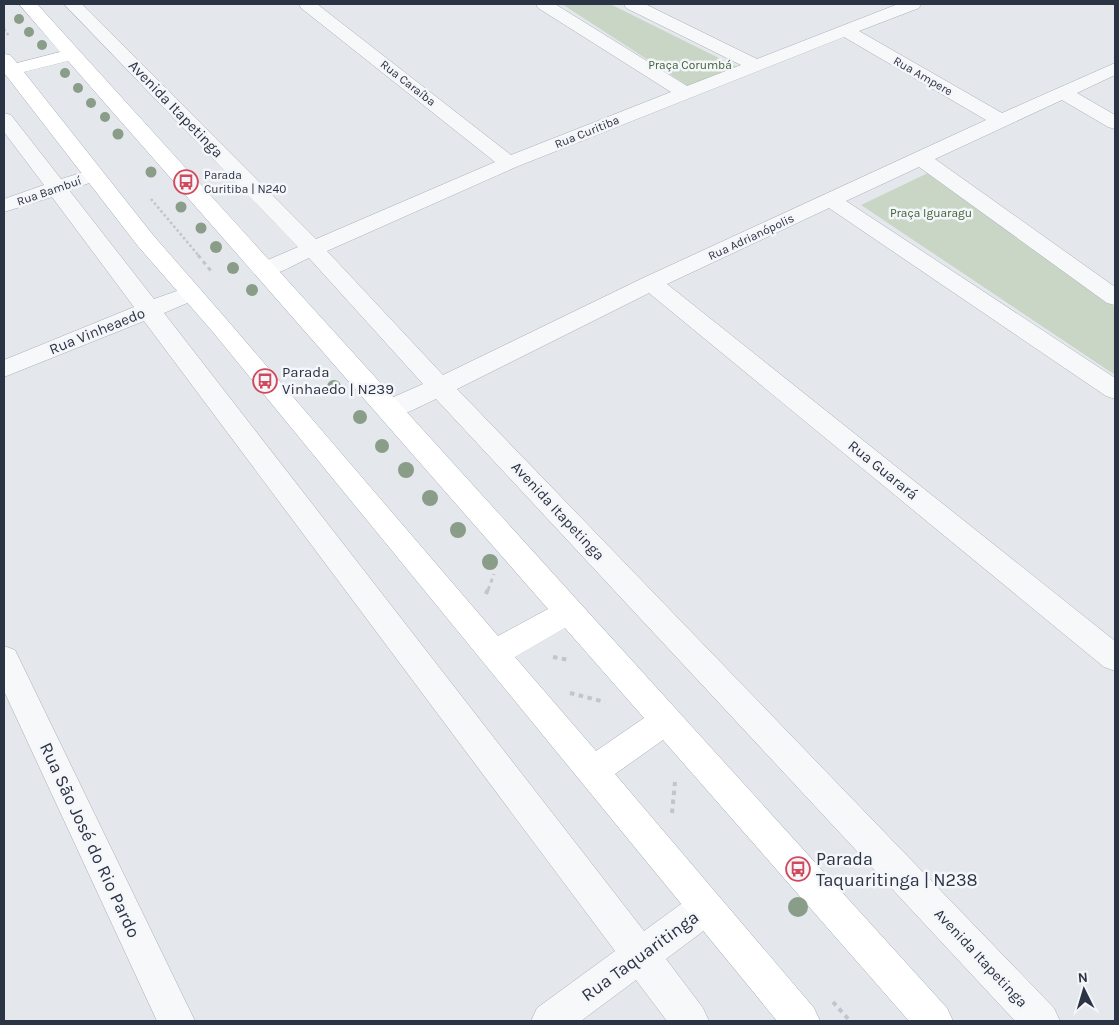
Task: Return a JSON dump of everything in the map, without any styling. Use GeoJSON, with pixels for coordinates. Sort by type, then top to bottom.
{"type":"FeatureCollection","features":[{"type":"Feature","properties":{"kind":"main road"},"geometry":{"type":"LineString","coordinates":[[28,4],[934,1021]]}},
{"type":"Feature","properties":{"kind":"main road"},"geometry":{"type":"LineString","coordinates":[[72,54],[8,65],[145,240],[191,292],[801,1021]]}},
{"type":"Feature","properties":{"kind":"main road"},"geometry":{"type":"LineString","coordinates":[[494,654],[569,611]]}},
{"type":"Feature","properties":{"kind":"main road"},"geometry":{"type":"LineString","coordinates":[[592,772],[666,720]]}},
{"type":"Feature","properties":{"kind":"street","name":"Avenida Itapetinga"},"geometry":{"type":"LineString","coordinates":[[73,4],[312,248],[440,387],[1041,1021]]}},
{"type":"Feature","properties":{"kind":"street","name":"Rua Caraíba"},"geometry":{"type":"LineString","coordinates":[[307,4],[509,163]]}},
{"type":"Feature","properties":{"kind":"street"},"geometry":{"type":"LineString","coordinates":[[544,4],[684,93]]}},
{"type":"Feature","properties":{"kind":"street"},"geometry":{"type":"LineString","coordinates":[[632,4],[754,65]]}},
{"type":"Feature","properties":{"kind":"street","name":"Rua Curitiba"},"geometry":{"type":"LineString","coordinates":[[264,270],[509,163],[754,65],[846,31],[899,6]]}},
{"type":"Feature","properties":{"kind":"street","name":"Rua Ampere"},"geometry":{"type":"LineString","coordinates":[[846,31],[1000,120]]}},
{"type":"Feature","properties":{"kind":"street","name":"Rua Adrianópolis"},"geometry":{"type":"LineString","coordinates":[[389,409],[440,387],[651,283],[1115,68]]}},
{"type":"Feature","properties":{"kind":"street"},"geometry":{"type":"LineString","coordinates":[[1062,92],[1115,123]]}},
{"type":"Feature","properties":{"kind":"street"},"geometry":{"type":"LineString","coordinates":[[4,119],[690,1021]]}},
{"type":"Feature","properties":{"kind":"street"},"geometry":{"type":"LineString","coordinates":[[920,158],[1115,298]]}},
{"type":"Feature","properties":{"kind":"street","name":"Rua Bambuí"},"geometry":{"type":"LineString","coordinates":[[4,206],[94,175]]}},
{"type":"Feature","properties":{"kind":"street"},"geometry":{"type":"LineString","coordinates":[[831,200],[1115,390]]}},
{"type":"Feature","properties":{"kind":"street","name":"Rua Guarará"},"geometry":{"type":"LineString","coordinates":[[651,283],[1115,658]]}},
{"type":"Feature","properties":{"kind":"street","name":"Rua Vinheaedo"},"geometry":{"type":"LineString","coordinates":[[4,369],[191,292]]}},
{"type":"Feature","properties":{"kind":"street","name":"Rua São José do Rio Pardo"},"geometry":{"type":"LineString","coordinates":[[4,659],[176,1021]]}},
{"type":"Feature","properties":{"kind":"street","name":"Rua Taquaritinga"},"geometry":{"type":"LineString","coordinates":[[550,1021],[705,908]]}},
{"type":"Feature","properties":{"kind":"path"},"geometry":{"type":"LineString","coordinates":[[564,686],[569,693],[606,702]]}},
{"type":"Feature","properties":{"kind":"green space","name":"Praça Corumbá"},"geometry":{"type":"Polygon","coordinates":[[[562,4],[610,4],[739,68],[688,86],[562,4]]]}},
{"type":"Feature","properties":{"kind":"green space","name":"Praça Iguaragu"},"geometry":{"type":"Polygon","coordinates":[[[930,172],[1115,307],[1115,375],[861,205],[930,172]]]}},
{"type":"Feature","properties":{"kind":"place","name":"Parada Curitiba | N240"},"geometry":{"type":"Point","coordinates":[186,182]}},
{"type":"Feature","properties":{"kind":"place","name":"Parada Vinhaedo | N239"},"geometry":{"type":"Point","coordinates":[265,381]}},
{"type":"Feature","properties":{"kind":"place","name":"Parada Taquaritinga | N238"},"geometry":{"type":"Point","coordinates":[798,869]}}]}
